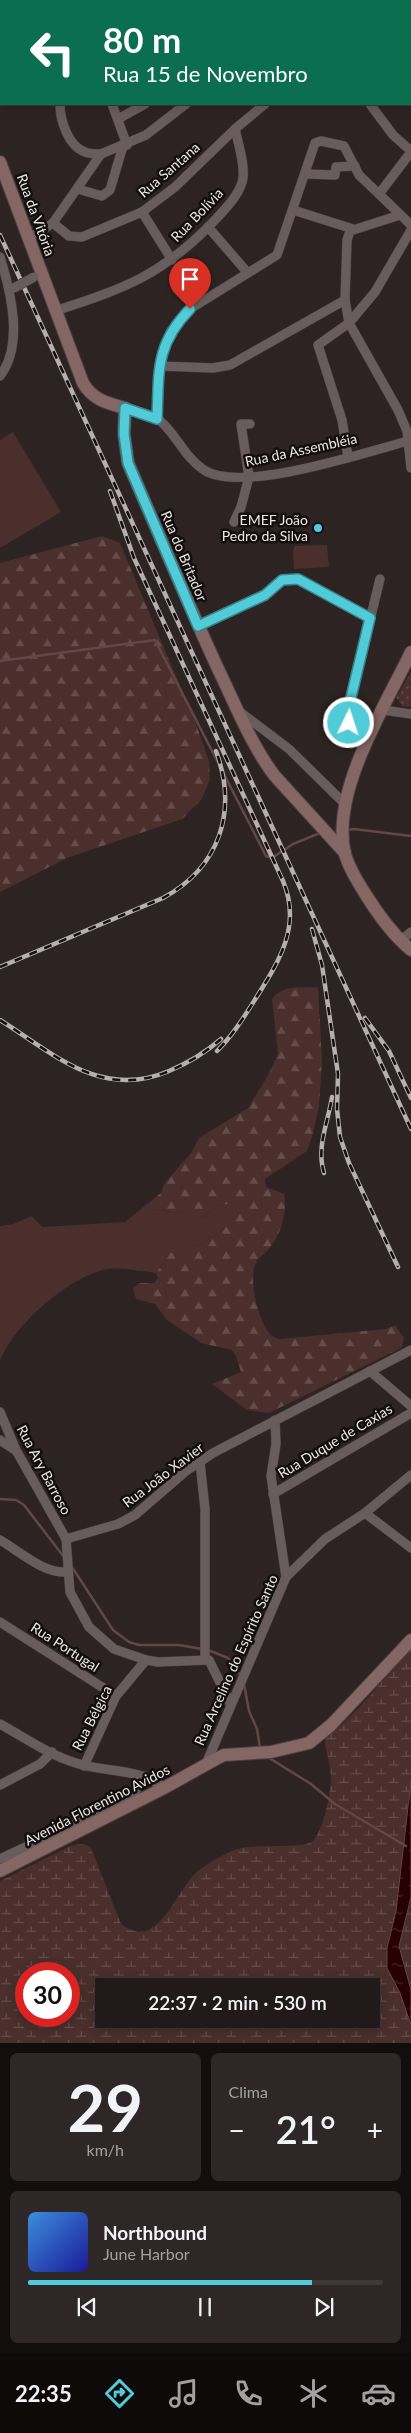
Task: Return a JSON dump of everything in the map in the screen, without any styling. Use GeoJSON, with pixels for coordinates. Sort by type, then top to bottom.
{"type":"FeatureCollection","features":[{"type":"Feature","properties":{"kind":"street"},"geometry":{"type":"LineString","coordinates":[[60,105],[68,137],[85,152],[101,154],[146,135],[185,105]]}},
{"type":"Feature","properties":{"kind":"street"},"geometry":{"type":"LineString","coordinates":[[78,189],[102,196],[110,190],[125,145],[112,105]]}},
{"type":"Feature","properties":{"kind":"street"},"geometry":{"type":"LineString","coordinates":[[118,119],[143,105]]}},
{"type":"Feature","properties":{"kind":"street","name":"Rua Santana"},"geometry":{"type":"LineString","coordinates":[[54,223],[69,236],[82,238],[142,212],[175,187],[235,129],[265,105]]}},
{"type":"Feature","properties":{"kind":"street"},"geometry":{"type":"LineString","coordinates":[[371,105],[393,135],[411,151],[379,194]]}},
{"type":"Feature","properties":{"kind":"street","name":"Rua Bolívia"},"geometry":{"type":"LineString","coordinates":[[55,311],[104,295],[143,279],[172,260],[208,227],[234,197],[243,180],[235,129]]}},
{"type":"Feature","properties":{"kind":"street"},"geometry":{"type":"LineString","coordinates":[[11,290],[37,275],[55,311],[89,393],[95,398],[157,419],[160,366],[165,341],[176,322],[190,309],[277,255],[316,143],[321,141],[344,146],[359,175],[411,225]]}},
{"type":"Feature","properties":{"kind":"street"},"geometry":{"type":"LineString","coordinates":[[28,239],[54,223],[101,154]]}},
{"type":"Feature","properties":{"kind":"street","name":"Rua da Vitória"},"geometry":{"type":"LineString","coordinates":[[0,162],[28,239],[37,275]]}},
{"type":"Feature","properties":{"kind":"street"},"geometry":{"type":"LineString","coordinates":[[305,174],[335,175],[336,166],[355,166]]}},
{"type":"Feature","properties":{"kind":"street"},"geometry":{"type":"LineString","coordinates":[[293,210],[352,229],[400,215]]}},
{"type":"Feature","properties":{"kind":"street","name":"Rua Bolívia"},"geometry":{"type":"LineString","coordinates":[[142,212],[172,260]]}},
{"type":"Feature","properties":{"kind":"street"},"geometry":{"type":"LineString","coordinates":[[208,227],[247,272]]}},
{"type":"Feature","properties":{"kind":"street"},"geometry":{"type":"LineString","coordinates":[[352,229],[348,240],[345,300],[349,324],[398,410],[407,431],[411,468]]}},
{"type":"Feature","properties":{"kind":"street"},"geometry":{"type":"LineString","coordinates":[[348,457],[342,420],[318,345],[349,324],[375,292],[411,230]]}},
{"type":"Feature","properties":{"kind":"street"},"geometry":{"type":"LineString","coordinates":[[0,257],[11,290],[13,342],[10,359],[0,376]]}},
{"type":"Feature","properties":{"kind":"street"},"geometry":{"type":"LineString","coordinates":[[160,366],[213,368],[230,365],[345,300]]}},
{"type":"Feature","properties":{"kind":"street","name":"Rua do Britador"},"geometry":{"type":"LineString","coordinates":[[125,408],[124,434],[128,463],[198,626],[238,711],[265,763],[274,775],[345,853]]}},
{"type":"Feature","properties":{"kind":"street","name":"Rua da Assembléia"},"geometry":{"type":"LineString","coordinates":[[157,419],[189,459],[203,470],[218,477],[249,477],[289,471],[409,440]]}},
{"type":"Feature","properties":{"kind":"street"},"geometry":{"type":"LineString","coordinates":[[234,522],[241,507],[249,477],[241,424],[250,424]]}},
{"type":"Feature","properties":{"kind":"street"},"geometry":{"type":"LineString","coordinates":[[198,626],[265,595],[282,580],[298,579],[370,618]]}},
{"type":"Feature","properties":{"kind":"street"},"geometry":{"type":"LineString","coordinates":[[365,745],[352,728],[348,718],[380,579]]}},
{"type":"Feature","properties":{"kind":"street"},"geometry":{"type":"LineString","coordinates":[[411,652],[365,745],[349,785],[345,804],[345,853],[352,871],[378,914],[400,941],[411,950]]}},
{"type":"Feature","properties":{"kind":"street"},"geometry":{"type":"LineString","coordinates":[[383,710],[411,714]]}},
{"type":"Feature","properties":{"kind":"street","name":"Rua do Britador"},"geometry":{"type":"LineString","coordinates":[[238,711],[289,749],[345,804]]}},
{"type":"Feature","properties":{"kind":"street"},"geometry":{"type":"LineString","coordinates":[[400,941],[411,932]]}},
{"type":"Feature","properties":{"kind":"street","name":"Rua João Xavier"},"geometry":{"type":"LineString","coordinates":[[66,1539],[118,1524],[135,1515],[200,1462],[275,1420],[411,1350]]}},
{"type":"Feature","properties":{"kind":"street"},"geometry":{"type":"LineString","coordinates":[[370,1371],[411,1406]]}},
{"type":"Feature","properties":{"kind":"street","name":"Rua Ary Barroso"},"geometry":{"type":"LineString","coordinates":[[0,1412],[16,1450],[66,1539]]}},
{"type":"Feature","properties":{"kind":"street","name":"Rua Duque de Caxias"},"geometry":{"type":"LineString","coordinates":[[273,1494],[411,1412]]}},
{"type":"Feature","properties":{"kind":"street"},"geometry":{"type":"LineString","coordinates":[[275,1420],[276,1444],[270,1468],[286,1577]]}},
{"type":"Feature","properties":{"kind":"street"},"geometry":{"type":"LineString","coordinates":[[0,1440],[16,1450]]}},
{"type":"Feature","properties":{"kind":"street"},"geometry":{"type":"LineString","coordinates":[[200,1462],[205,1508],[205,1659]]}},
{"type":"Feature","properties":{"kind":"street","name":"Rua Arcelino do Espírito Santo"},"geometry":{"type":"LineString","coordinates":[[206,1764],[230,1703],[286,1577],[324,1539],[365,1513],[411,1475]]}},
{"type":"Feature","properties":{"kind":"street"},"geometry":{"type":"LineString","coordinates":[[365,1513],[411,1548]]}},
{"type":"Feature","properties":{"kind":"street"},"geometry":{"type":"LineString","coordinates":[[66,1539],[70,1592],[89,1627],[114,1649],[146,1660],[158,1662],[205,1659],[213,1664],[230,1703]]}},
{"type":"Feature","properties":{"kind":"street"},"geometry":{"type":"LineString","coordinates":[[0,1540],[46,1567],[60,1572],[67,1572]]}},
{"type":"Feature","properties":{"kind":"street","name":"Rua Portugal"},"geometry":{"type":"LineString","coordinates":[[0,1622],[116,1696]]}},
{"type":"Feature","properties":{"kind":"street","name":"Avenida Florentino Avidos"},"geometry":{"type":"LineString","coordinates":[[0,1871],[224,1756],[271,1752],[309,1743],[331,1725],[411,1640]]}},
{"type":"Feature","properties":{"kind":"street","name":"Rua Bélgica"},"geometry":{"type":"LineString","coordinates":[[84,1766],[116,1696],[146,1660]]}},
{"type":"Feature","properties":{"kind":"street"},"geometry":{"type":"LineString","coordinates":[[0,1724],[52,1752],[84,1766],[144,1776],[164,1788]]}},
{"type":"Feature","properties":{"kind":"street"},"geometry":{"type":"LineString","coordinates":[[0,1785],[40,1764],[52,1752]]}},
{"type":"Feature","properties":{"kind":"street"},"geometry":{"type":"LineString","coordinates":[[0,1859],[125,1800],[135,1792],[144,1776]]}},
{"type":"Feature","properties":{"kind":"green space"},"geometry":{"type":"Polygon","coordinates":[[[13,432],[61,512],[0,548],[0,440],[13,432]]]}},
{"type":"Feature","properties":{"kind":"green space"},"geometry":{"type":"Polygon","coordinates":[[[102,536],[120,543],[196,724],[209,761],[210,779],[202,799],[182,819],[67,858],[0,892],[0,563],[102,536]]]}},
{"type":"Feature","properties":{"kind":"green space"},"geometry":{"type":"Polygon","coordinates":[[[327,545],[329,567],[294,569],[293,550],[295,546],[327,545]]]}},
{"type":"Feature","properties":{"kind":"green space"},"geometry":{"type":"Polygon","coordinates":[[[411,672],[411,707],[402,706],[396,698],[411,672]]]}},
{"type":"Feature","properties":{"kind":"green space"},"geometry":{"type":"Polygon","coordinates":[[[318,987],[322,1060],[319,1107],[307,1151],[265,1179],[266,1187],[284,1194],[285,1208],[282,1224],[276,1238],[258,1260],[254,1268],[255,1298],[266,1328],[272,1336],[279,1339],[386,1329],[395,1325],[404,1338],[401,1348],[269,1413],[247,1410],[212,1384],[241,1372],[232,1350],[201,1343],[167,1320],[155,1304],[136,1299],[133,1288],[140,1283],[154,1283],[158,1278],[156,1273],[170,1253],[205,1243],[228,1225],[237,1211],[228,1204],[216,1206],[205,1216],[193,1218],[181,1213],[150,1209],[146,1205],[161,1193],[164,1184],[191,1153],[199,1138],[248,1108],[267,1077],[278,1054],[272,999],[276,994],[287,989],[318,987]]]}},
{"type":"Feature","properties":{"kind":"green space"},"geometry":{"type":"Polygon","coordinates":[[[229,1204],[237,1211],[228,1225],[205,1243],[170,1253],[156,1273],[112,1268],[99,1271],[70,1285],[40,1308],[27,1321],[15,1335],[0,1362],[0,1226],[13,1224],[32,1216],[42,1227],[125,1222],[146,1205],[150,1209],[181,1213],[193,1218],[205,1216],[216,1206],[229,1204]]]}},
{"type":"Feature","properties":{"kind":"green space"},"geometry":{"type":"Polygon","coordinates":[[[411,1649],[411,1781],[396,1911],[387,1948],[387,1968],[400,1993],[411,2025],[411,2043],[0,2043],[0,1881],[70,1846],[86,1845],[91,1848],[121,1924],[134,1931],[146,1931],[165,1916],[198,1871],[219,1857],[242,1848],[291,1846],[313,1841],[317,1836],[326,1810],[330,1790],[331,1775],[325,1738],[360,1707],[411,1649]]]}},
{"type":"Feature","properties":{"kind":"green space"},"geometry":{"type":"Polygon","coordinates":[[[411,1897],[411,1990],[399,1946],[411,1897]]]}},
{"type":"Feature","properties":{"kind":"water"},"geometry":{"type":"Polygon","coordinates":[[[411,1781],[411,1897],[399,1946],[411,1990],[411,2025],[400,1993],[387,1968],[387,1948],[396,1911],[411,1781]]]}},
{"type":"Feature","properties":{"kind":"waterway"},"geometry":{"type":"LineString","coordinates":[[0,661],[155,640],[266,856],[272,858],[293,844],[320,833]]}},
{"type":"Feature","properties":{"kind":"waterway"},"geometry":{"type":"LineString","coordinates":[[346,830],[354,829],[411,836]]}},
{"type":"Feature","properties":{"kind":"waterway"},"geometry":{"type":"LineString","coordinates":[[0,1499],[16,1500],[24,1505],[64,1557]]}},
{"type":"Feature","properties":{"kind":"waterway"},"geometry":{"type":"LineString","coordinates":[[72,1567],[113,1630],[129,1642],[139,1645],[179,1645],[202,1649]]}},
{"type":"Feature","properties":{"kind":"waterway"},"geometry":{"type":"LineString","coordinates":[[208,1650],[228,1658],[241,1676]]}},
{"type":"Feature","properties":{"kind":"waterway"},"geometry":{"type":"LineString","coordinates":[[244,1684],[249,1711],[257,1729],[260,1748]]}},
{"type":"Feature","properties":{"kind":"waterway"},"geometry":{"type":"LineString","coordinates":[[266,1756],[311,1784],[335,1804],[406,1846]]}},
{"type":"Feature","properties":{"kind":"railway"},"geometry":{"type":"LineString","coordinates":[[0,235],[411,1129]]}},
{"type":"Feature","properties":{"kind":"railway"},"geometry":{"type":"LineString","coordinates":[[110,491],[134,558],[283,881],[288,897],[289,928],[280,957],[243,1019],[217,1051]]}},
{"type":"Feature","properties":{"kind":"railway"},"geometry":{"type":"LineString","coordinates":[[0,967],[163,898],[183,885],[211,854],[224,816],[225,795],[216,751]]}},
{"type":"Feature","properties":{"kind":"railway"},"geometry":{"type":"LineString","coordinates":[[312,929],[322,965],[338,1074],[337,1109],[340,1137],[349,1163],[398,1267]]}},
{"type":"Feature","properties":{"kind":"railway"},"geometry":{"type":"LineString","coordinates":[[365,1018],[389,1051],[411,1098]]}},
{"type":"Feature","properties":{"kind":"railway"},"geometry":{"type":"LineString","coordinates":[[0,1020],[59,1059],[79,1069],[100,1077],[121,1080],[144,1079],[169,1071],[183,1065],[221,1039]]}},
{"type":"Feature","properties":{"kind":"railway"},"geometry":{"type":"LineString","coordinates":[[324,1173],[321,1154],[322,1144],[332,1097]]}},
{"type":"Feature","properties":{"kind":"place","name":"EMEF João Pedro da Silva"},"geometry":{"type":"Point","coordinates":[318,528]}},
{"type":"Feature","properties":{"kind":"route"},"geometry":{"type":"LineString","coordinates":[[190,309],[176,322],[165,341],[161,356],[157,419],[125,408],[124,446],[128,463],[198,626],[265,595],[282,580],[290,578],[298,579],[370,618],[348,710],[349,723]]}}]}
